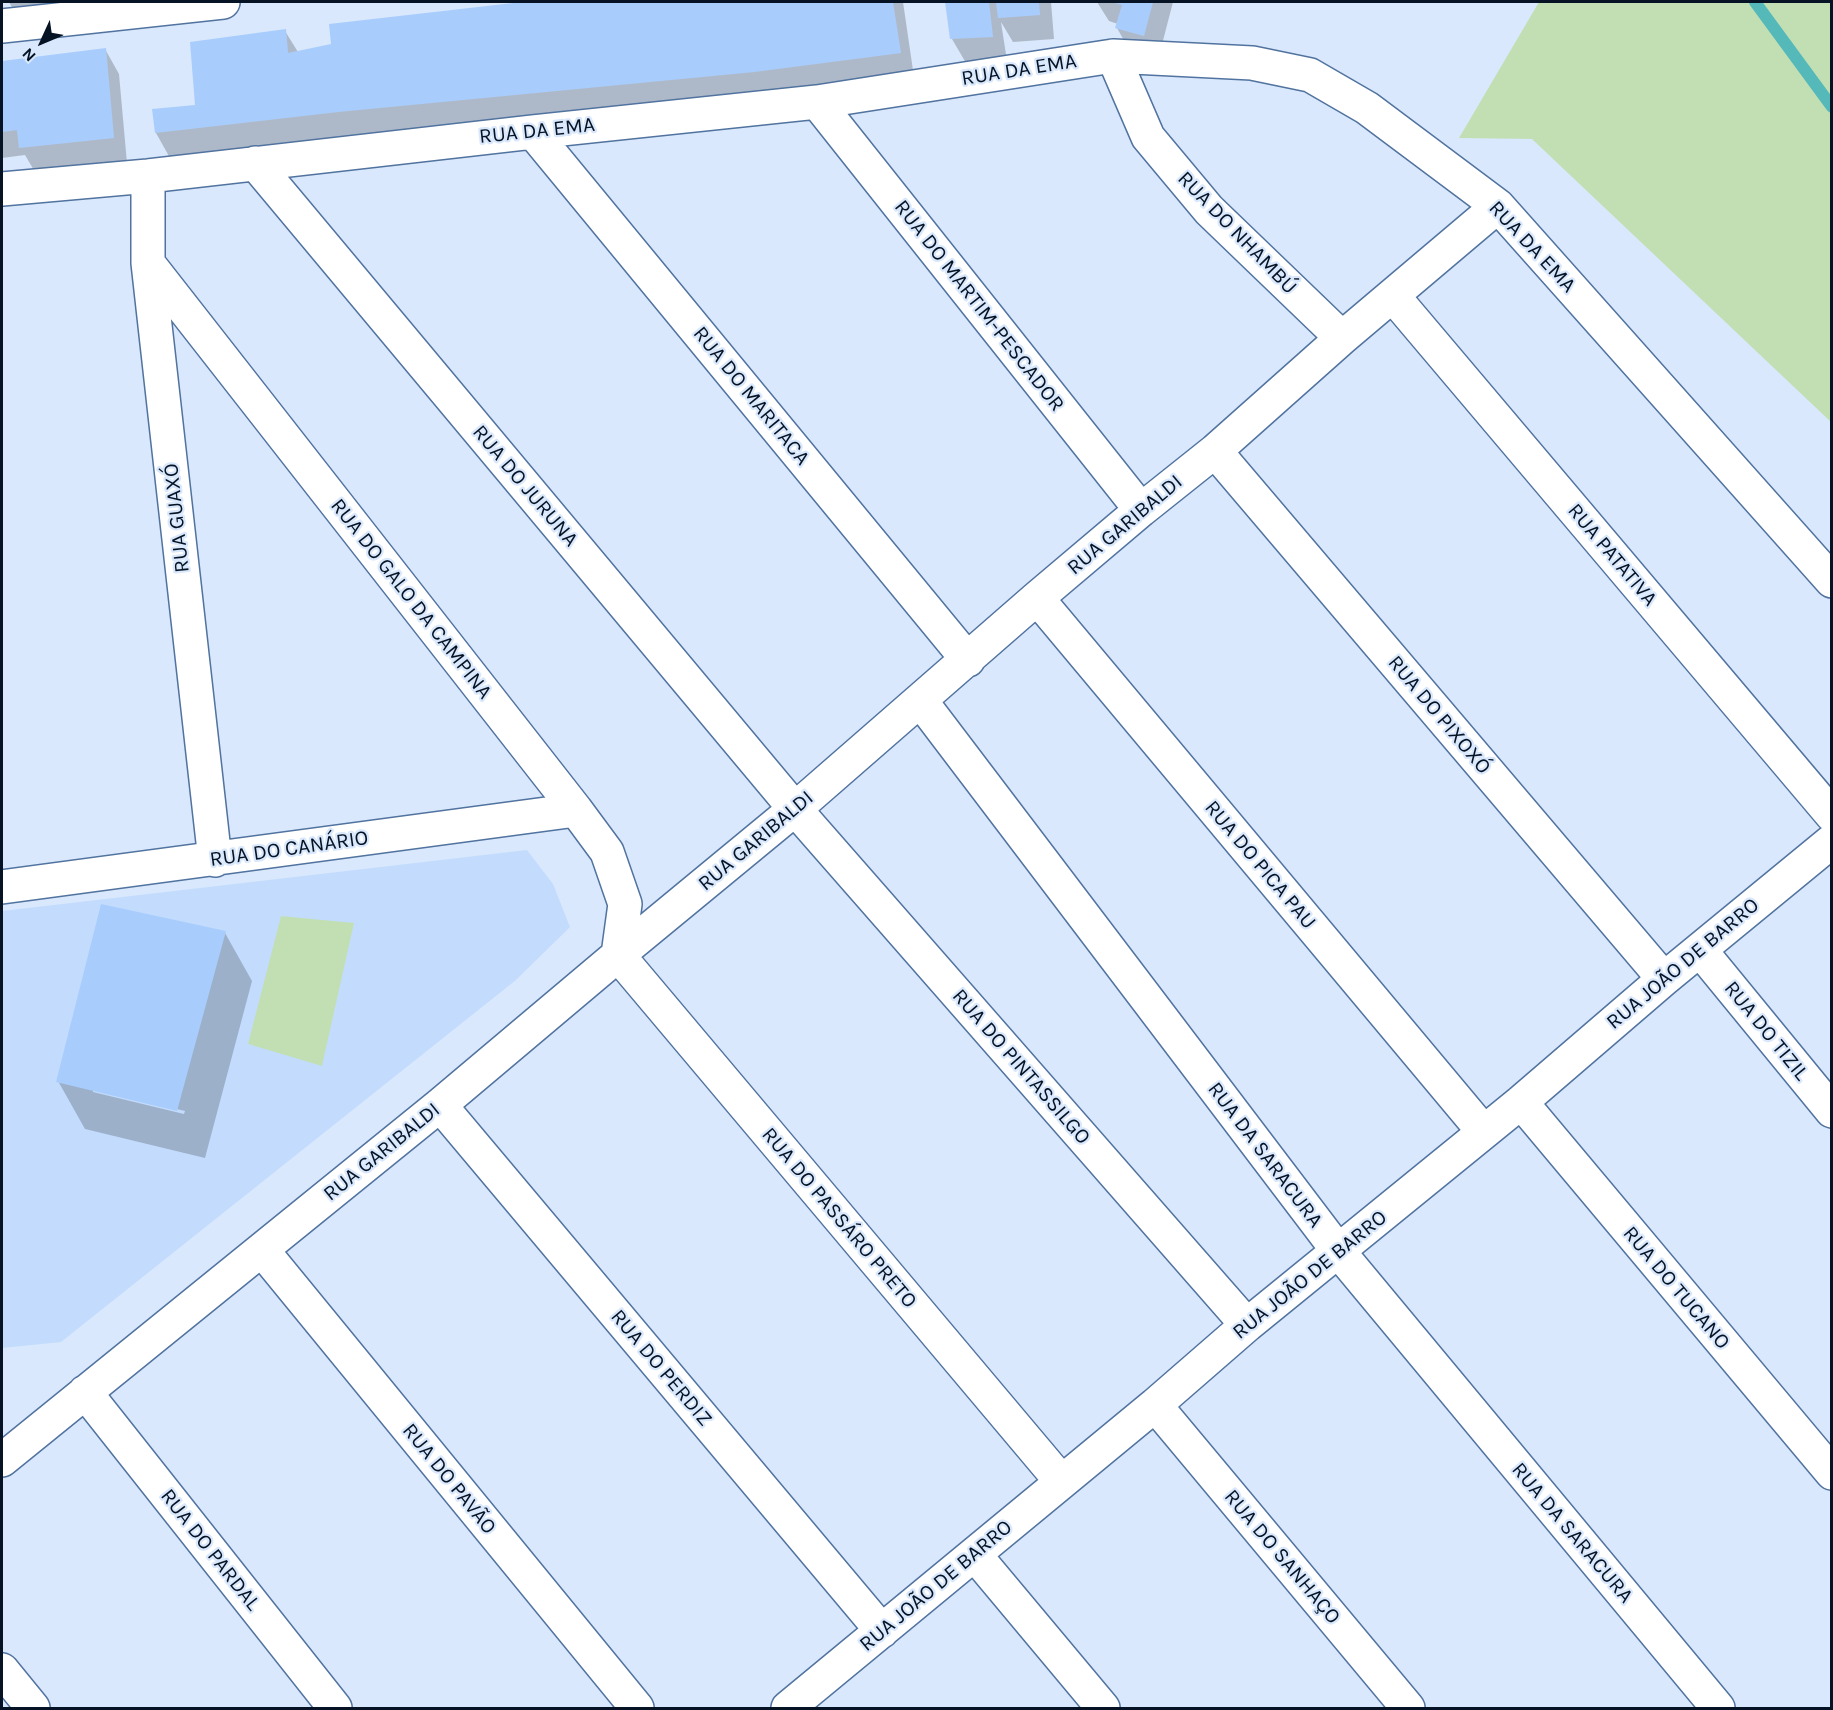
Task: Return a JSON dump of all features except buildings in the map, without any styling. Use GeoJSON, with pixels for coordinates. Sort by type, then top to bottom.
{"type":"FeatureCollection","features":[{"type":"Feature","properties":{"kind":"street"},"geometry":{"type":"LineString","coordinates":[[2,26],[223,2]]}},
{"type":"Feature","properties":{"kind":"street","name":"RUA DA EMA"},"geometry":{"type":"LineString","coordinates":[[2,189],[148,176],[817,102],[1113,56],[1252,63],[1310,75],[1367,108],[1497,206],[1832,581]]}},
{"type":"Feature","properties":{"kind":"street","name":"RUA DO NHAMBÚ"},"geometry":{"type":"LineString","coordinates":[[1113,56],[1148,137],[1209,210],[1342,338]]}},
{"type":"Feature","properties":{"kind":"street","name":"RUA DO MARTIM-PESCADOR"},"geometry":{"type":"LineString","coordinates":[[817,102],[1141,510]]}},
{"type":"Feature","properties":{"kind":"street","name":"RUA DO MARITACA"},"geometry":{"type":"LineString","coordinates":[[533,132],[968,660]]}},
{"type":"Feature","properties":{"kind":"street","name":"RUA DO JURUNA"},"geometry":{"type":"LineString","coordinates":[[255,164],[795,809]]}},
{"type":"Feature","properties":{"kind":"street","name":"RUA GUAXÓ"},"geometry":{"type":"LineString","coordinates":[[148,176],[148,263],[216,860]]}},
{"type":"Feature","properties":{"kind":"street","name":"RUA GARIBALDI"},"geometry":{"type":"LineString","coordinates":[[2,1460],[440,1105],[795,809],[1141,510],[1215,451],[1342,338],[1497,206]]}},
{"type":"Feature","properties":{"kind":"street","name":"RUA DO GALO DA CAMPINA"},"geometry":{"type":"LineString","coordinates":[[148,263],[576,810],[606,852],[626,904],[618,955]]}},
{"type":"Feature","properties":{"kind":"street","name":"RUA PATATIVA"},"geometry":{"type":"LineString","coordinates":[[1393,296],[1832,815]]}},
{"type":"Feature","properties":{"kind":"street","name":"RUA DO PIXOXÓ"},"geometry":{"type":"LineString","coordinates":[[1215,451],[1664,979]]}},
{"type":"Feature","properties":{"kind":"street","name":"RUA DO PICA PAU"},"geometry":{"type":"LineString","coordinates":[[1038,598],[1483,1131]]}},
{"type":"Feature","properties":{"kind":"street","name":"RUA DA SARACURA"},"geometry":{"type":"LineString","coordinates":[[920,700],[1339,1252],[1718,1708]]}},
{"type":"Feature","properties":{"kind":"street","name":"RUA DO PINTASSILGO"},"geometry":{"type":"LineString","coordinates":[[795,809],[1247,1325]]}},
{"type":"Feature","properties":{"kind":"street","name":"RUA DO CANÁRIO"},"geometry":{"type":"LineString","coordinates":[[2,887],[576,810]]}},
{"type":"Feature","properties":{"kind":"street","name":"RUA JOÃO DE BARRO"},"geometry":{"type":"LineString","coordinates":[[794,1706],[1061,1481],[1155,1405],[1247,1325],[1521,1102],[1664,979],[1832,841]]}},
{"type":"Feature","properties":{"kind":"street","name":"RUA DO TIZIL"},"geometry":{"type":"LineString","coordinates":[[1700,950],[1832,1111]]}},
{"type":"Feature","properties":{"kind":"street","name":"RUA DO PASSÁRO PRETO"},"geometry":{"type":"LineString","coordinates":[[618,955],[1061,1481]]}},
{"type":"Feature","properties":{"kind":"street","name":"RUA DO TUCANO"},"geometry":{"type":"LineString","coordinates":[[1521,1102],[1832,1473]]}},
{"type":"Feature","properties":{"kind":"street","name":"RUA DO PERDIZ"},"geometry":{"type":"LineString","coordinates":[[440,1105],[882,1631]]}},
{"type":"Feature","properties":{"kind":"street","name":"RUA DO PAVÃO"},"geometry":{"type":"LineString","coordinates":[[261,1250],[637,1708]]}},
{"type":"Feature","properties":{"kind":"street","name":"RUA DO PARDAL"},"geometry":{"type":"LineString","coordinates":[[85,1392],[335,1708]]}},
{"type":"Feature","properties":{"kind":"street","name":"RUA DO SANHAÇO"},"geometry":{"type":"LineString","coordinates":[[1155,1405],[1408,1708]]}},
{"type":"Feature","properties":{"kind":"street"},"geometry":{"type":"LineString","coordinates":[[975,1555],[1103,1708]]}},
{"type":"Feature","properties":{"kind":"street"},"geometry":{"type":"LineString","coordinates":[[2,1670],[33,1708]]}},
{"type":"Feature","properties":{"kind":"shaded area"},"geometry":{"type":"Polygon","coordinates":[[[527,850],[553,884],[570,927],[516,980],[61,1342],[2,1348],[2,911],[527,850]]]}},
{"type":"Feature","properties":{"kind":"green space"},"geometry":{"type":"Polygon","coordinates":[[[1539,2],[1831,2],[1831,422],[1532,139],[1459,138],[1539,2]]]}},
{"type":"Feature","properties":{"kind":"green space"},"geometry":{"type":"Polygon","coordinates":[[[281,916],[354,923],[322,1066],[248,1044],[281,916]]]}},
{"type":"Feature","properties":{"kind":"waterway"},"geometry":{"type":"LineString","coordinates":[[1755,2],[1832,107]]}}]}
